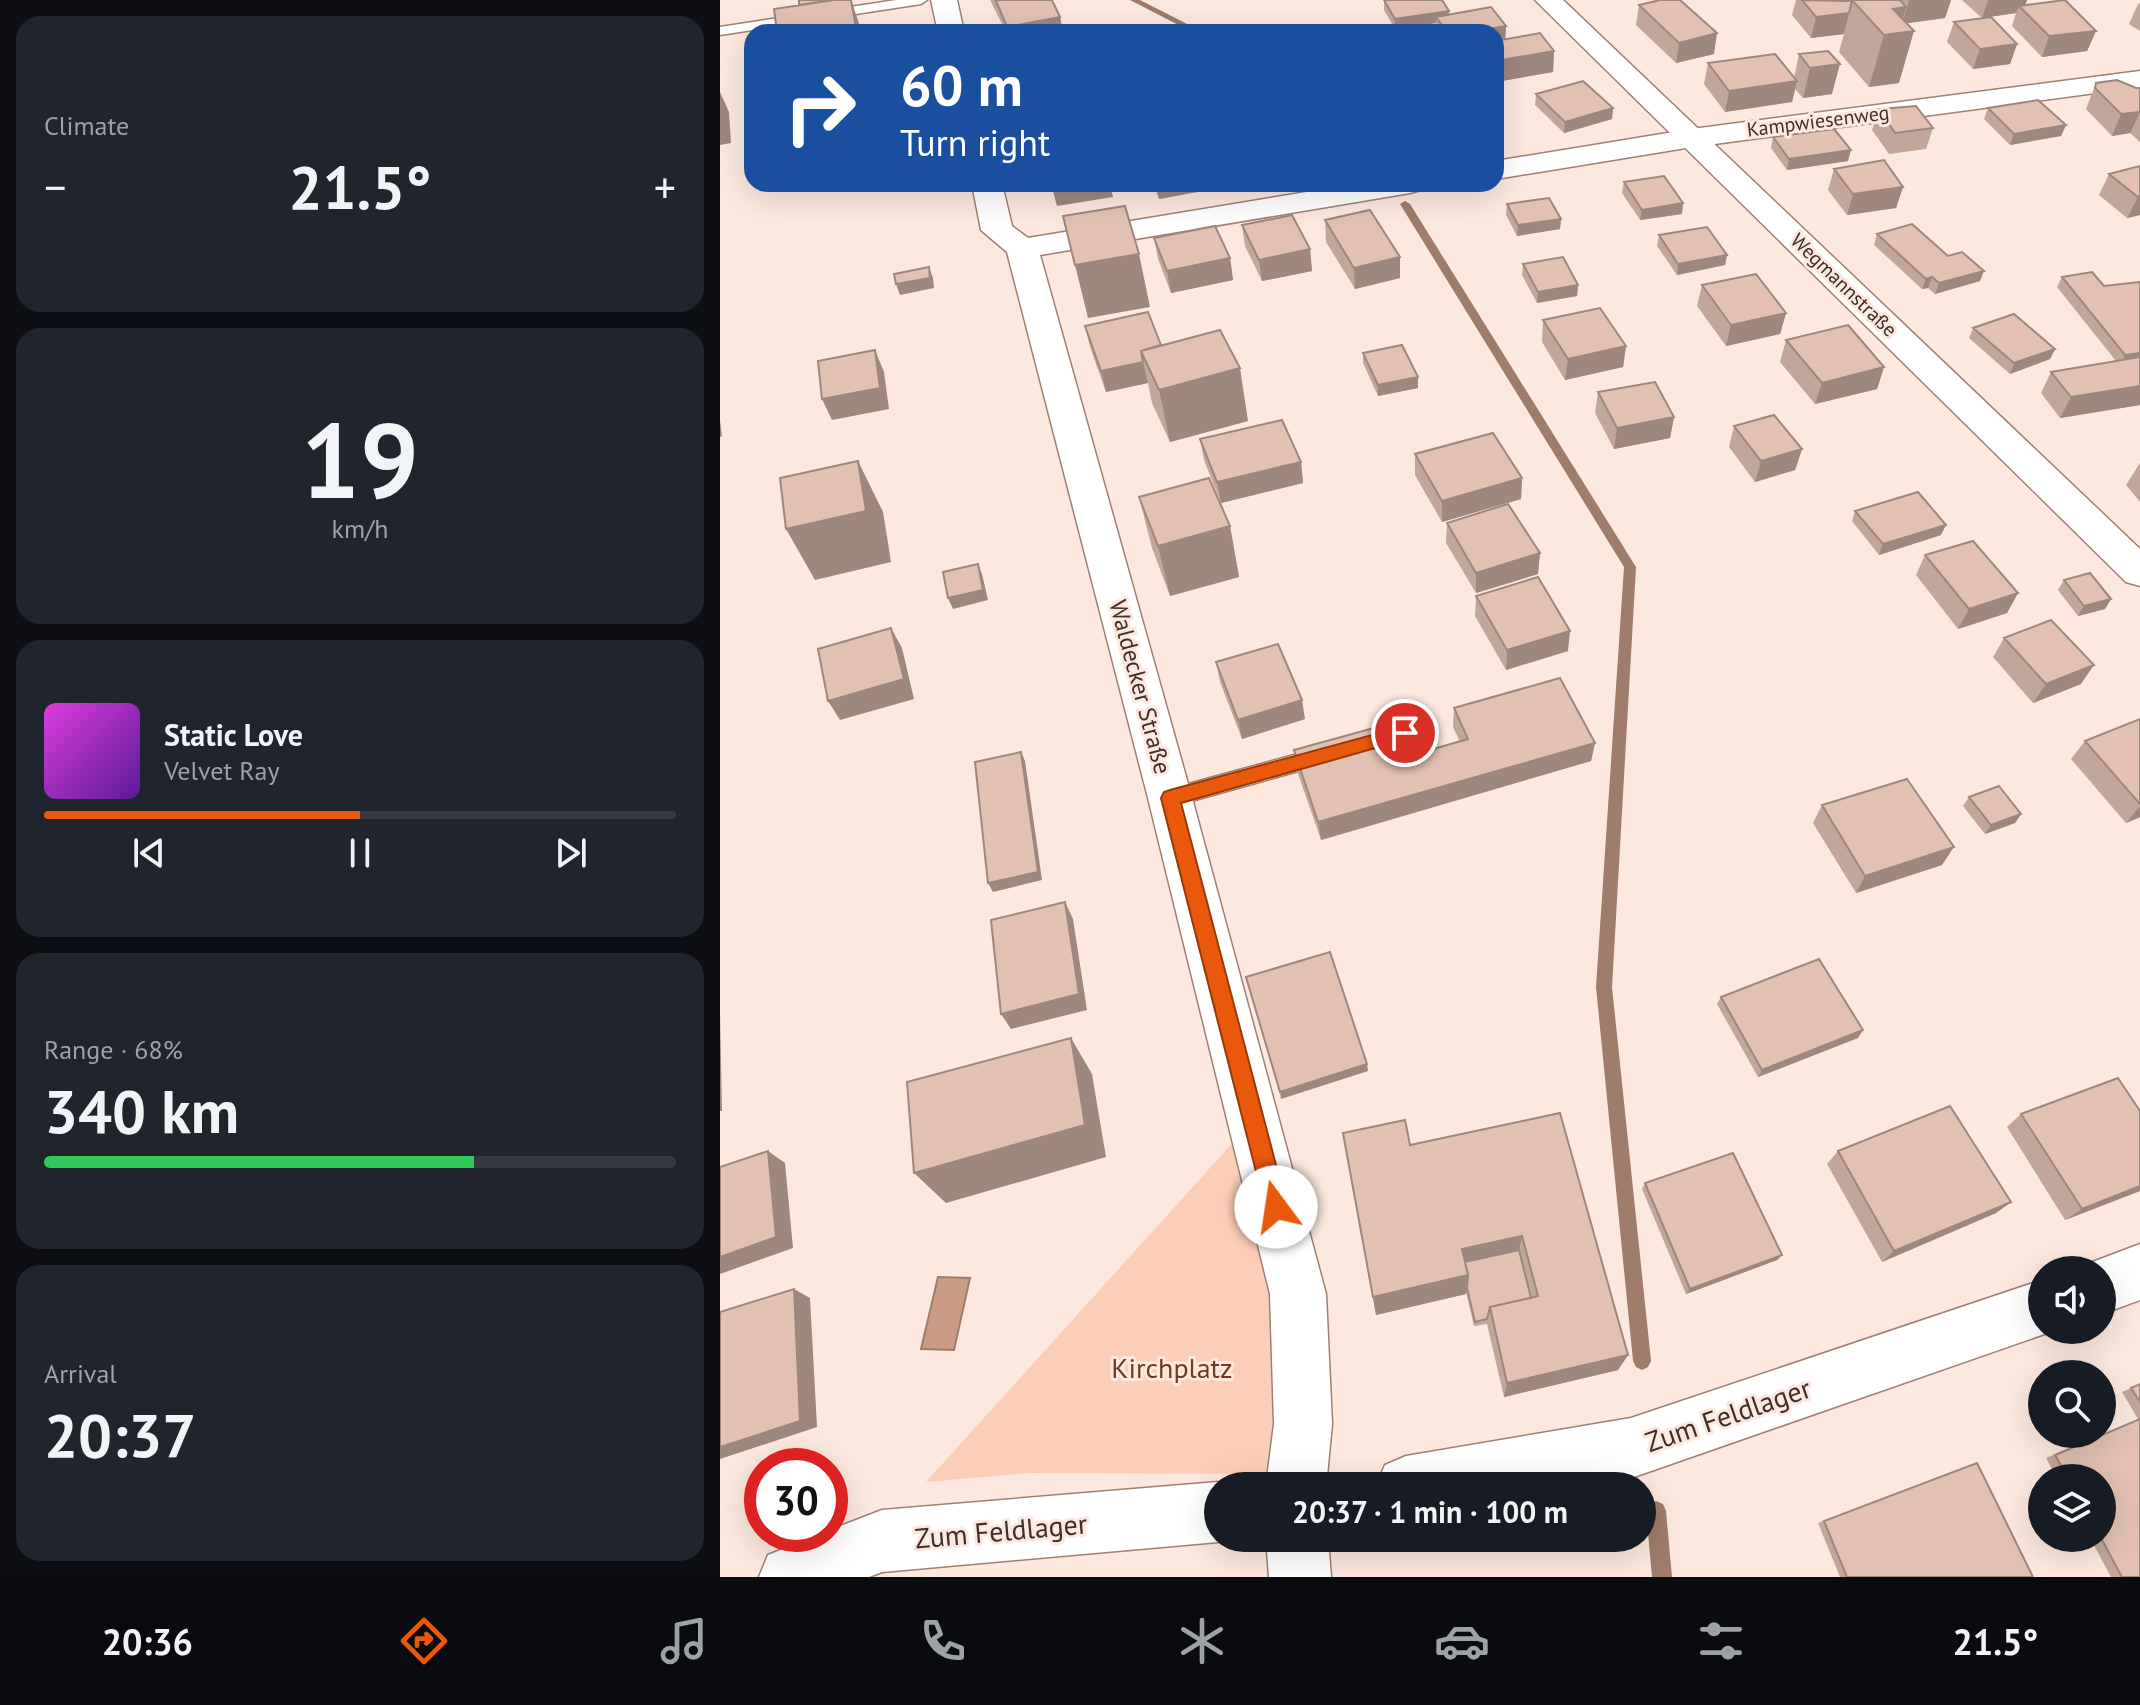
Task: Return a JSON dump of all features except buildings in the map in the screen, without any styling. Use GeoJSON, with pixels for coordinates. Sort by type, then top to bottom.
{"type":"FeatureCollection","features":[{"type":"Feature","properties":{"kind":"street"},"geometry":{"type":"LineString","coordinates":[[944,0],[949,24]]}},
{"type":"Feature","properties":{"kind":"street","name":"Wegmannstraße"},"geometry":{"type":"LineString","coordinates":[[1548,0],[2140,572]]}},
{"type":"Feature","properties":{"kind":"street","name":"Kampwiesenweg"},"geometry":{"type":"LineString","coordinates":[[1504,169],[1692,138],[2140,79]]}},
{"type":"Feature","properties":{"kind":"street","name":"Waldecker Straße"},"geometry":{"type":"LineString","coordinates":[[989,192],[997,230],[1022,248],[1170,798],[1298,1294],[1303,1424],[1298,1472]]}},
{"type":"Feature","properties":{"kind":"street"},"geometry":{"type":"LineString","coordinates":[[1022,248],[1362,192]]}},
{"type":"Feature","properties":{"kind":"street"},"geometry":{"type":"LineString","coordinates":[[2116,1281],[2140,1272]]}},
{"type":"Feature","properties":{"kind":"street","name":"Zum Feldlager"},"geometry":{"type":"LineString","coordinates":[[1489,1472],[1631,1448],[2028,1313]]}},
{"type":"Feature","properties":{"kind":"street","name":"Zum Feldlager"},"geometry":{"type":"LineString","coordinates":[[790,1577],[880,1559],[1204,1514]]}},
{"type":"Feature","properties":{"kind":"street"},"geometry":{"type":"LineString","coordinates":[[1298,1552],[1300,1577]]}},
{"type":"Feature","properties":{"kind":"lane"},"geometry":{"type":"LineString","coordinates":[[765,24],[921,0]]}},
{"type":"Feature","properties":{"kind":"lane"},"geometry":{"type":"LineString","coordinates":[[720,31],[744,27]]}},
{"type":"Feature","properties":{"kind":"lane"},"geometry":{"type":"LineString","coordinates":[[1170,798],[1346,749]]}},
{"type":"Feature","properties":{"kind":"green space","name":"Kirchplatz"},"geometry":{"type":"Polygon","coordinates":[[[1237,1138],[1279,1345],[1268,1472],[1031,1473],[926,1482],[1237,1138]]]}},
{"type":"Feature","properties":{"kind":"shaded area"},"geometry":{"type":"Polygon","coordinates":[[[938,1277],[970,1278],[954,1350],[921,1349],[938,1277]]]}},
{"type":"Feature","properties":{"kind":"waterway"},"geometry":{"type":"LineString","coordinates":[[1134,0],[1183,24]]}},
{"type":"Feature","properties":{"kind":"waterway"},"geometry":{"type":"LineString","coordinates":[[1405,204],[1630,567],[1604,987],[1642,1361]]}},
{"type":"Feature","properties":{"kind":"waterway"},"geometry":{"type":"LineString","coordinates":[[1656,1511],[1662,1577]]}},
{"type":"Feature","properties":{"kind":"route"},"geometry":{"type":"LineString","coordinates":[[1276,1207],[1170,798],[1405,733]]}}]}
